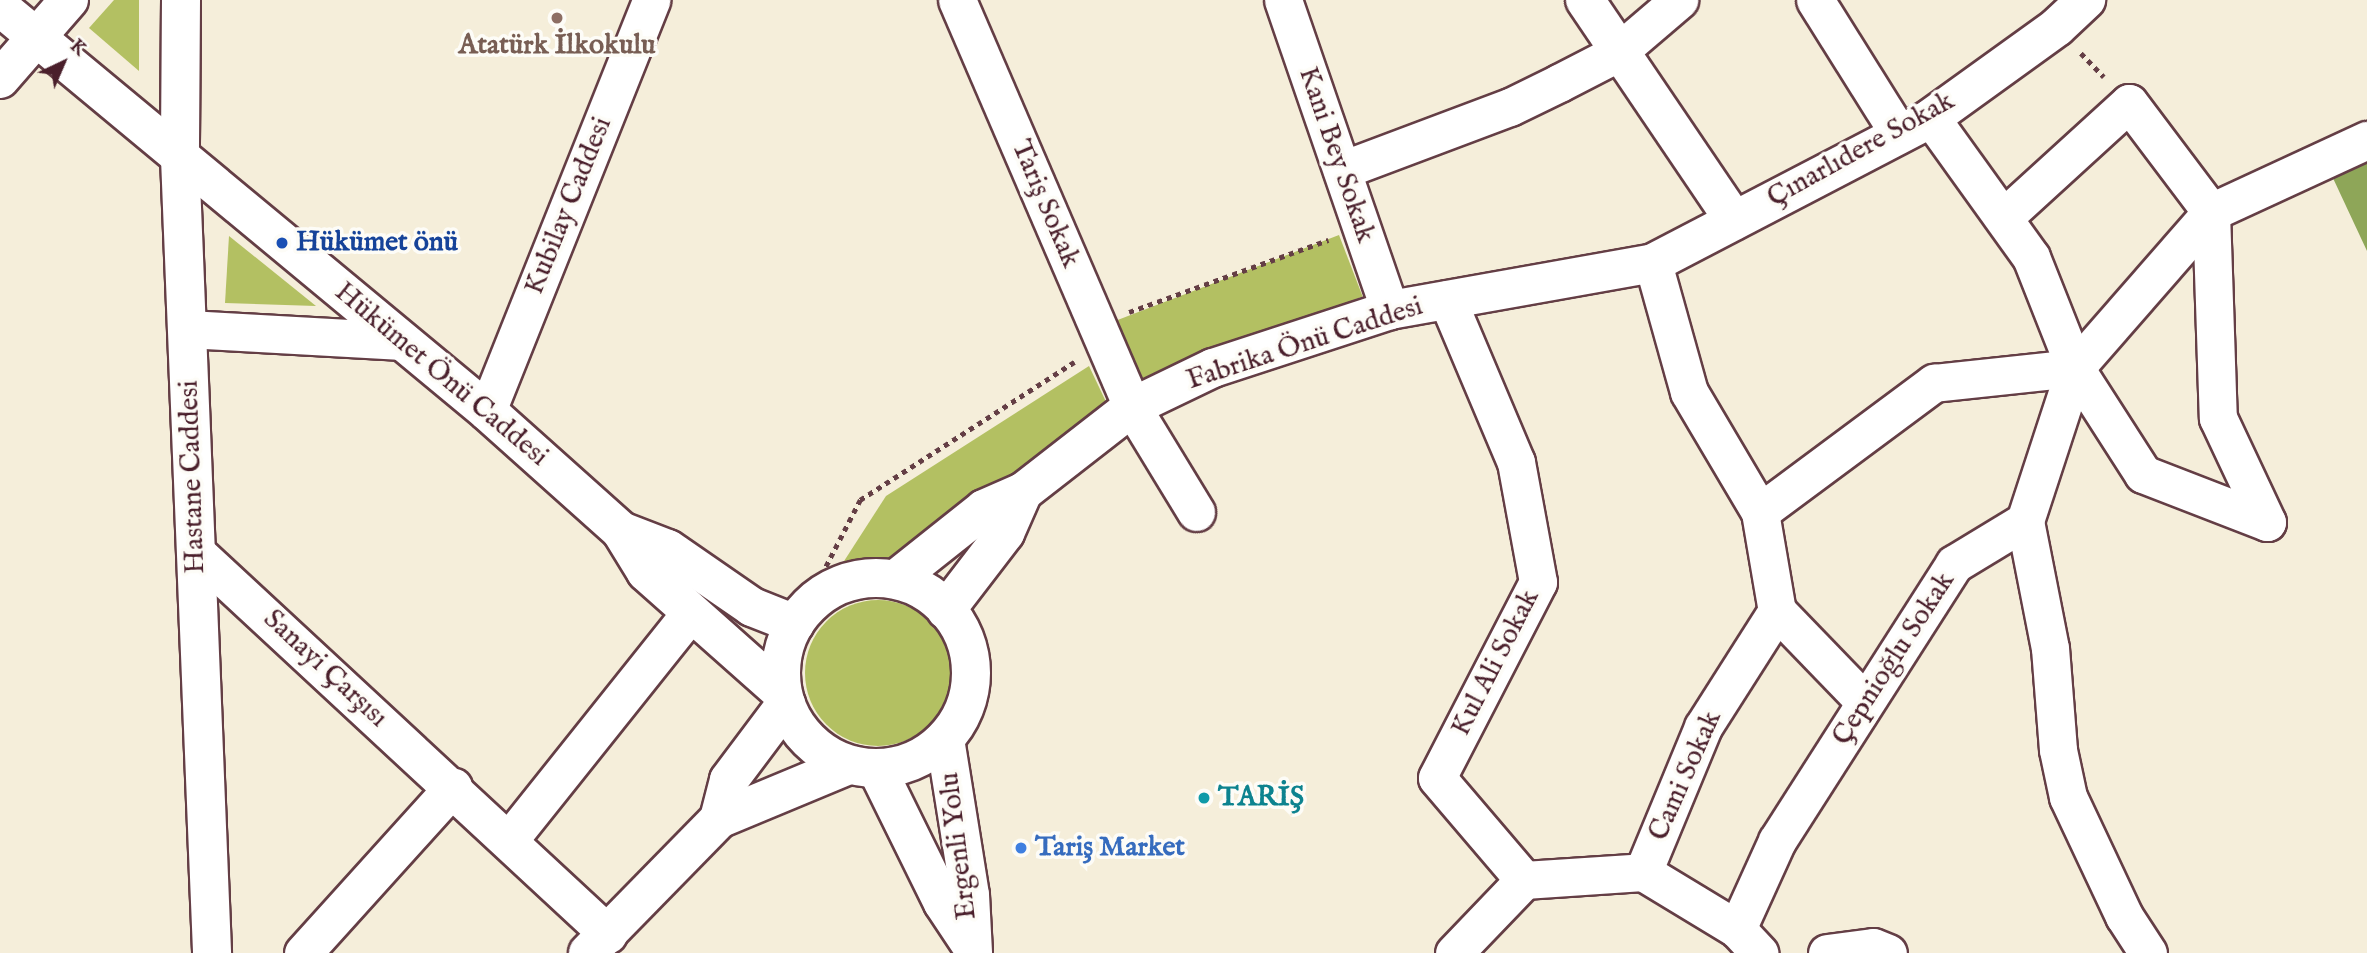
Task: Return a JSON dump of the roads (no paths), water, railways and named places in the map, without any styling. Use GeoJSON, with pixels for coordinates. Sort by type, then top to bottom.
{"type":"FeatureCollection","features":[{"type":"Feature","properties":{"kind":"street"},"geometry":{"type":"LineString","coordinates":[[0,79],[69,0]]}},
{"type":"Feature","properties":{"kind":"street","name":"Hastane Caddesi"},"geometry":{"type":"LineString","coordinates":[[181,0],[180,158],[212,953]]}},
{"type":"Feature","properties":{"kind":"street","name":"Kubilay Caddesi"},"geometry":{"type":"LineString","coordinates":[[487,411],[651,0]]}},
{"type":"Feature","properties":{"kind":"street","name":"Tariş Sokak"},"geometry":{"type":"LineString","coordinates":[[957,0],[1132,407],[1196,512]]}},
{"type":"Feature","properties":{"kind":"street","name":"Kani Bey Sokak"},"geometry":{"type":"LineString","coordinates":[[1283,0],[1390,310]]}},
{"type":"Feature","properties":{"kind":"street"},"geometry":{"type":"LineString","coordinates":[[1586,0],[1618,53],[1734,220]]}},
{"type":"Feature","properties":{"kind":"street"},"geometry":{"type":"LineString","coordinates":[[1342,170],[1510,107],[1618,53],[1679,0]]}},
{"type":"Feature","properties":{"kind":"street"},"geometry":{"type":"LineString","coordinates":[[1815,0],[1915,126],[2004,217],[2031,257],[2075,368],[2143,474],[2267,522],[2218,418],[2211,212],[2129,103],[2004,217]]}},
{"type":"Feature","properties":{"kind":"street","name":"Çınarlıdere Sokak"},"geometry":{"type":"LineString","coordinates":[[1734,220],[1915,126],[2057,27],[2086,0]]}},
{"type":"Feature","properties":{"kind":"street","name":"Hükümet Önü Caddesi"},"geometry":{"type":"LineString","coordinates":[[0,7],[487,411],[621,531],[646,572],[783,697]]}},
{"type":"Feature","properties":{"kind":"street"},"geometry":{"type":"LineString","coordinates":[[2148,953],[2124,916],[2068,797],[2058,750],[2050,648],[2025,521],[2075,368],[2211,212],[2367,140]]}},
{"type":"Feature","properties":{"kind":"street","name":"Fabrika Önü Caddesi"},"geometry":{"type":"LineString","coordinates":[[896,579],[984,509],[1023,492],[1132,407],[1213,368],[1390,310],[1653,263],[1734,220]]}},
{"type":"Feature","properties":{"kind":"street"},"geometry":{"type":"LineString","coordinates":[[1653,263],[1689,392],[1760,512],[1777,611],[1864,701]]}},
{"type":"Feature","properties":{"kind":"street","name":"Kul Ali Sokak"},"geometry":{"type":"LineString","coordinates":[[1447,299],[1516,462],[1538,582],[1437,779],[1524,880]]}},
{"type":"Feature","properties":{"kind":"street"},"geometry":{"type":"LineString","coordinates":[[188,328],[402,341]]}},
{"type":"Feature","properties":{"kind":"street"},"geometry":{"type":"LineString","coordinates":[[1760,512],[1934,383],[2075,368]]}},
{"type":"Feature","properties":{"kind":"street","name":"Fabrika Önü Caddesi"},"geometry":{"type":"LineString","coordinates":[[946,610],[1005,533],[1023,492]]}},
{"type":"Feature","properties":{"kind":"street","name":"Çepnioğlu Sokak"},"geometry":{"type":"LineString","coordinates":[[1748,941],[1777,841],[1954,564],[2025,521]]}},
{"type":"Feature","properties":{"kind":"street","name":"Hükümet Önü Caddesi"},"geometry":{"type":"LineString","coordinates":[[621,531],[668,549],[752,607],[798,619]]}},
{"type":"Feature","properties":{"kind":"street","name":"Sanayi Çarşısı"},"geometry":{"type":"LineString","coordinates":[[196,552],[509,840],[598,944]]}},
{"type":"Feature","properties":{"kind":"street"},"geometry":{"type":"LineString","coordinates":[[598,944],[719,819],[863,767],[926,755],[945,739],[963,713],[971,683],[969,652],[946,610],[924,591],[896,579],[851,581],[823,593],[798,619],[786,641],[783,697],[729,780],[719,819]]}},
{"type":"Feature","properties":{"kind":"street","name":"Cami Sokak"},"geometry":{"type":"LineString","coordinates":[[1643,872],[1703,727],[1777,611]]}},
{"type":"Feature","properties":{"kind":"street"},"geometry":{"type":"LineString","coordinates":[[509,840],[690,613]]}},
{"type":"Feature","properties":{"kind":"street"},"geometry":{"type":"LineString","coordinates":[[783,697],[802,733],[822,752],[863,767],[971,947]]}},
{"type":"Feature","properties":{"kind":"street","name":"Ergenli Yolu"},"geometry":{"type":"LineString","coordinates":[[945,739],[970,895],[971,947]]}},
{"type":"Feature","properties":{"kind":"street"},"geometry":{"type":"LineString","coordinates":[[303,953],[453,787]]}},
{"type":"Feature","properties":{"kind":"street"},"geometry":{"type":"LineString","coordinates":[[1454,953],[1524,880],[1643,872],[1748,941]]}},
{"type":"Feature","properties":{"kind":"street"},"geometry":{"type":"LineString","coordinates":[[1827,953],[1874,947],[1888,953]]}},
{"type":"Feature","properties":{"kind":"place","name":"Atatürk İlkokulu"},"geometry":{"type":"Point","coordinates":[557,18]}},
{"type":"Feature","properties":{"kind":"place","name":"Hükümet önü"},"geometry":{"type":"Point","coordinates":[282,243]}},
{"type":"Feature","properties":{"kind":"place","name":"TARİŞ"},"geometry":{"type":"Point","coordinates":[1204,798]}},
{"type":"Feature","properties":{"kind":"place","name":"Tariş Market"},"geometry":{"type":"Point","coordinates":[1021,848]}}]}
